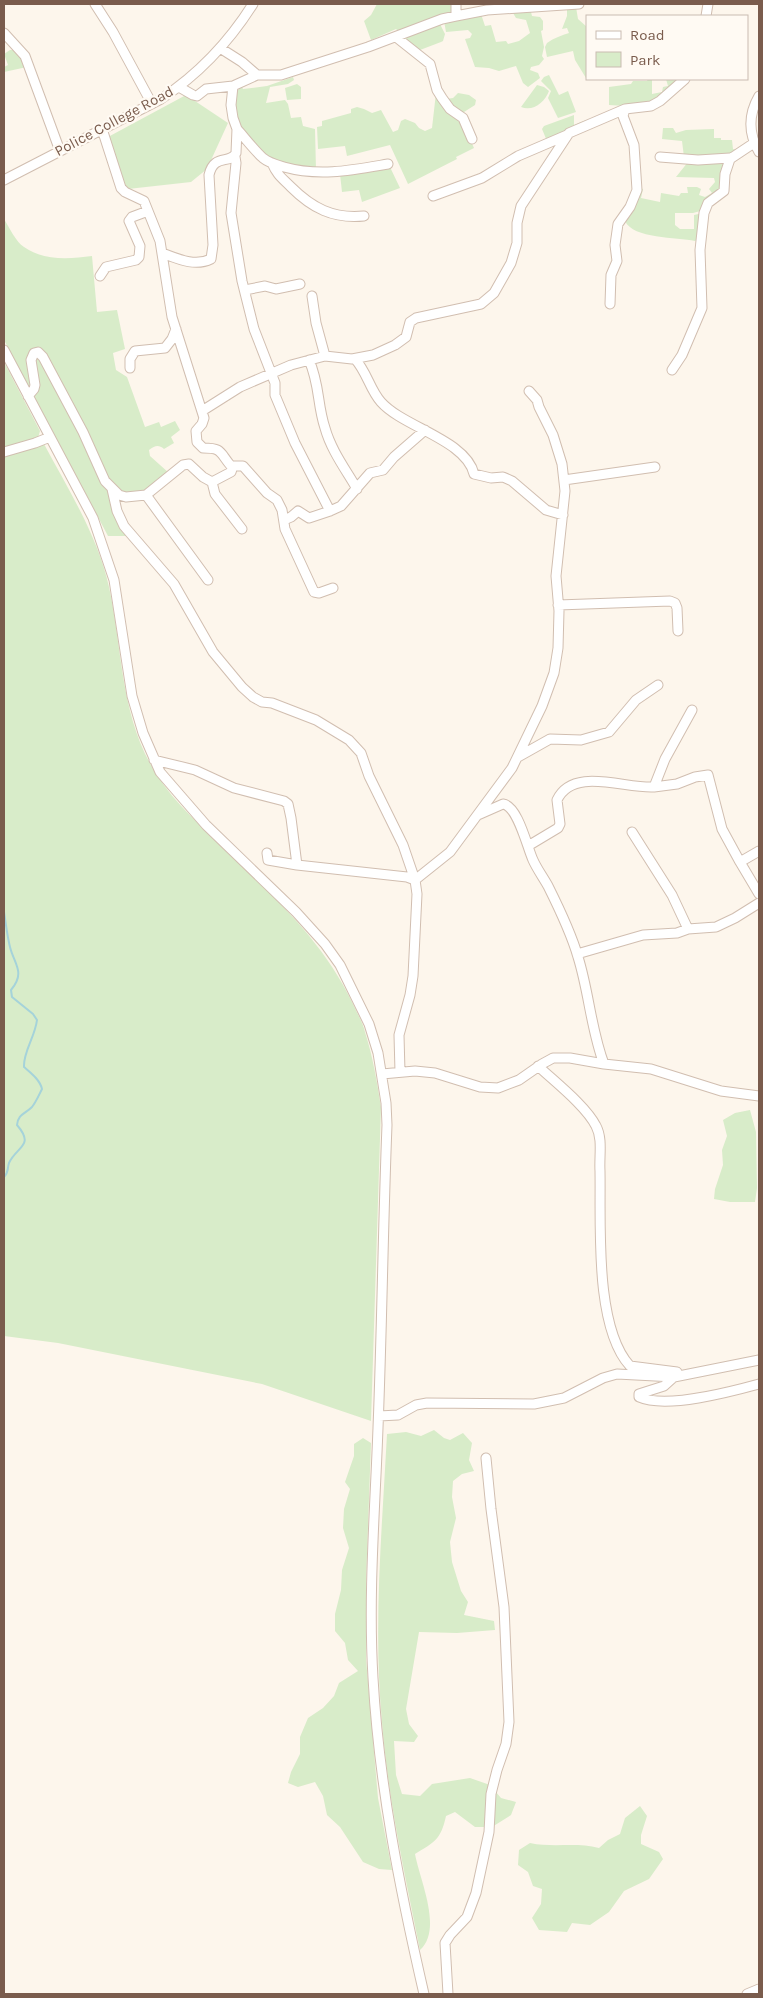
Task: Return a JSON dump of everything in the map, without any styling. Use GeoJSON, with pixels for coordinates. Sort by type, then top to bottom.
{"type":"FeatureCollection","features":[{"type":"Feature","properties":{"kind":"street"},"geometry":{"type":"LineString","coordinates":[[95,4],[113,32],[152,104]]}},
{"type":"Feature","properties":{"kind":"street","name":"Police College Road"},"geometry":{"type":"LineString","coordinates":[[4,180],[152,104],[179,87],[220,48],[240,24],[253,4]]}},
{"type":"Feature","properties":{"kind":"street"},"geometry":{"type":"LineString","coordinates":[[456,4],[456,16]]}},
{"type":"Feature","properties":{"kind":"street"},"geometry":{"type":"LineString","coordinates":[[179,87],[193,96],[197,96],[206,89],[233,86],[257,76],[281,75],[442,19],[456,16],[488,10],[578,4]]}},
{"type":"Feature","properties":{"kind":"street"},"geometry":{"type":"LineString","coordinates":[[4,33],[25,56],[60,151]]}},
{"type":"Feature","properties":{"kind":"street"},"geometry":{"type":"LineString","coordinates":[[396,36],[430,64],[437,90],[450,109],[463,118],[472,139]]}},
{"type":"Feature","properties":{"kind":"street"},"geometry":{"type":"LineString","coordinates":[[220,48],[242,62],[257,76]]}},
{"type":"Feature","properties":{"kind":"street"},"geometry":{"type":"LineString","coordinates":[[433,196],[482,178],[518,156],[625,109],[651,106],[660,101],[684,80]]}},
{"type":"Feature","properties":{"kind":"street"},"geometry":{"type":"LineString","coordinates":[[233,86],[231,105],[238,141],[231,213],[245,290],[254,329],[271,373],[276,395],[295,443],[330,511]]}},
{"type":"Feature","properties":{"kind":"street"},"geometry":{"type":"LineString","coordinates":[[759,96],[753,108],[750,121],[754,143],[759,152]]}},
{"type":"Feature","properties":{"kind":"street"},"geometry":{"type":"LineString","coordinates":[[610,304],[610,275],[617,261],[615,245],[618,224],[630,207],[637,190],[634,145],[623,116],[625,109]]}},
{"type":"Feature","properties":{"kind":"street"},"geometry":{"type":"LineString","coordinates":[[102,129],[121,188],[125,192],[140,198],[148,211],[162,253],[167,291],[176,329],[204,418],[196,431],[197,442],[203,448],[217,449],[234,466],[243,466],[277,500],[284,520],[285,530],[314,592],[319,593],[333,588]]}},
{"type":"Feature","properties":{"kind":"street"},"geometry":{"type":"LineString","coordinates":[[237,129],[263,158],[272,163],[305,171],[335,173],[388,164]]}},
{"type":"Feature","properties":{"kind":"street"},"geometry":{"type":"LineString","coordinates":[[202,411],[227,394],[271,373],[324,356],[355,359],[373,355],[395,345],[406,336],[410,322],[416,318],[481,304],[494,293],[511,263],[517,243],[518,213],[568,135]]}},
{"type":"Feature","properties":{"kind":"street"},"geometry":{"type":"LineString","coordinates":[[660,156],[698,160],[730,158],[754,143]]}},
{"type":"Feature","properties":{"kind":"street"},"geometry":{"type":"LineString","coordinates":[[162,253],[187,262],[201,262],[211,258],[209,175],[211,168],[216,162],[235,157]]}},
{"type":"Feature","properties":{"kind":"street"},"geometry":{"type":"LineString","coordinates":[[672,370],[682,355],[700,316],[702,308],[700,250],[704,213],[708,203],[724,191],[725,174],[730,158]]}},
{"type":"Feature","properties":{"kind":"street"},"geometry":{"type":"LineString","coordinates":[[272,163],[276,175],[304,200],[321,210],[350,217],[364,216]]}},
{"type":"Feature","properties":{"kind":"street"},"geometry":{"type":"LineString","coordinates":[[100,276],[106,267],[136,260],[140,257],[140,246],[129,221],[132,217],[148,211]]}},
{"type":"Feature","properties":{"kind":"street"},"geometry":{"type":"LineString","coordinates":[[245,290],[265,286],[276,289],[300,284]]}},
{"type":"Feature","properties":{"kind":"street"},"geometry":{"type":"LineString","coordinates":[[312,296],[316,324],[324,356]]}},
{"type":"Feature","properties":{"kind":"street"},"geometry":{"type":"LineString","coordinates":[[130,368],[130,359],[135,351],[165,348],[172,339],[176,329]]}},
{"type":"Feature","properties":{"kind":"street"},"geometry":{"type":"LineString","coordinates":[[4,350],[93,518],[114,580],[132,696],[143,733],[160,772],[206,825],[296,912],[325,944],[340,966],[369,1024],[382,1074],[387,1125],[381,1270],[379,1416],[372,1584],[373,1677],[382,1781],[400,1890],[424,1994]]}},
{"type":"Feature","properties":{"kind":"street"},"geometry":{"type":"LineString","coordinates":[[28,396],[35,385],[31,360],[34,353],[38,352],[43,357],[76,417],[100,470],[112,489],[119,495],[126,497],[146,495],[182,465],[189,464],[203,477],[212,482],[215,494],[242,529]]}},
{"type":"Feature","properties":{"kind":"street"},"geometry":{"type":"LineString","coordinates":[[355,359],[364,368],[381,402],[401,418],[432,433],[460,453],[474,474],[491,478],[503,477],[512,481],[546,510],[563,515]]}},
{"type":"Feature","properties":{"kind":"street"},"geometry":{"type":"LineString","coordinates":[[309,360],[316,375],[324,426],[329,439],[357,489]]}},
{"type":"Feature","properties":{"kind":"street"},"geometry":{"type":"LineString","coordinates":[[415,880],[450,852],[518,757],[542,706],[554,672],[558,648],[556,576],[558,542],[563,515],[564,480],[562,464],[553,435],[537,400],[529,391]]}},
{"type":"Feature","properties":{"kind":"street"},"geometry":{"type":"LineString","coordinates":[[284,520],[298,511],[309,518],[341,506],[370,473],[383,470],[394,456],[425,430]]}},
{"type":"Feature","properties":{"kind":"street"},"geometry":{"type":"LineString","coordinates":[[4,452],[35,443],[50,436]]}},
{"type":"Feature","properties":{"kind":"street"},"geometry":{"type":"LineString","coordinates":[[212,482],[232,472],[234,466]]}},
{"type":"Feature","properties":{"kind":"street"},"geometry":{"type":"LineString","coordinates":[[564,480],[655,467]]}},
{"type":"Feature","properties":{"kind":"street"},"geometry":{"type":"LineString","coordinates":[[112,489],[117,511],[124,526],[174,584],[213,652],[242,686],[253,697],[262,702],[272,703],[316,720],[349,740],[361,753],[369,776],[403,845],[415,880],[417,894],[413,976],[399,1035],[400,1072]]}},
{"type":"Feature","properties":{"kind":"street"},"geometry":{"type":"LineString","coordinates":[[146,495],[208,580]]}},
{"type":"Feature","properties":{"kind":"street"},"geometry":{"type":"LineString","coordinates":[[558,604],[670,601],[675,603],[677,608],[678,631]]}},
{"type":"Feature","properties":{"kind":"street"},"geometry":{"type":"LineString","coordinates":[[518,757],[550,739],[581,740],[609,732],[636,700],[658,685]]}},
{"type":"Feature","properties":{"kind":"street"},"geometry":{"type":"LineString","coordinates":[[654,787],[666,759],[692,710]]}},
{"type":"Feature","properties":{"kind":"street"},"geometry":{"type":"LineString","coordinates":[[154,760],[195,770],[234,788],[284,801],[288,804],[291,818],[297,865]]}},
{"type":"Feature","properties":{"kind":"street"},"geometry":{"type":"LineString","coordinates":[[528,846],[558,828],[560,824],[557,800],[566,788],[578,782],[654,787],[677,784],[695,777],[708,775],[722,829],[759,894]]}},
{"type":"Feature","properties":{"kind":"street"},"geometry":{"type":"LineString","coordinates":[[477,815],[503,804],[511,808],[532,859],[556,903],[577,954],[591,1010],[597,1044],[604,1064]]}},
{"type":"Feature","properties":{"kind":"street"},"geometry":{"type":"LineString","coordinates":[[632,832],[672,895],[688,929]]}},
{"type":"Feature","properties":{"kind":"street"},"geometry":{"type":"LineString","coordinates":[[740,862],[759,851]]}},
{"type":"Feature","properties":{"kind":"street"},"geometry":{"type":"LineString","coordinates":[[267,853],[268,860],[407,877],[415,880]]}},
{"type":"Feature","properties":{"kind":"street"},"geometry":{"type":"LineString","coordinates":[[577,954],[643,935],[677,933],[688,929],[716,928],[759,903]]}},
{"type":"Feature","properties":{"kind":"street"},"geometry":{"type":"LineString","coordinates":[[382,1074],[415,1071],[435,1073],[480,1087],[498,1088],[519,1080],[538,1066],[554,1058],[570,1058],[651,1069],[721,1091],[759,1096]]}},
{"type":"Feature","properties":{"kind":"street"},"geometry":{"type":"LineString","coordinates":[[538,1066],[586,1112],[598,1132],[603,1270],[607,1313],[613,1338],[630,1366],[690,1374]]}},
{"type":"Feature","properties":{"kind":"street"},"geometry":{"type":"LineString","coordinates":[[379,1416],[398,1415],[416,1405],[427,1403],[534,1404],[564,1398],[603,1378],[617,1374],[674,1377],[759,1360]]}},
{"type":"Feature","properties":{"kind":"street"},"geometry":{"type":"LineString","coordinates":[[674,1377],[664,1386],[639,1394],[639,1397],[662,1401],[681,1400],[722,1394],[759,1384]]}},
{"type":"Feature","properties":{"kind":"street"},"geometry":{"type":"LineString","coordinates":[[448,1994],[445,1943],[467,1917],[476,1893],[489,1832],[491,1794],[506,1744],[509,1722],[504,1607],[486,1458]]}},
{"type":"Feature","properties":{"kind":"street"},"geometry":{"type":"LineString","coordinates":[[747,1994],[759,1989]]}},
{"type":"Feature","properties":{"kind":"green space"},"geometry":{"type":"Polygon","coordinates":[[[377,4],[454,4],[454,12],[398,31],[396,29],[371,40],[364,21],[371,15],[377,4]]]}},
{"type":"Feature","properties":{"kind":"green space"},"geometry":{"type":"Polygon","coordinates":[[[576,7],[578,19],[586,26],[586,78],[575,60],[573,51],[547,57],[545,47],[547,43],[569,33],[567,28],[562,29],[567,16],[567,8],[576,7]]]}},
{"type":"Feature","properties":{"kind":"green space"},"geometry":{"type":"Polygon","coordinates":[[[531,12],[532,16],[540,17],[543,21],[543,30],[541,31],[544,47],[542,56],[544,59],[539,65],[531,67],[530,70],[538,73],[540,78],[528,87],[523,83],[516,66],[499,71],[475,67],[465,39],[470,38],[472,34],[468,30],[446,32],[444,21],[481,14],[485,26],[491,25],[496,42],[506,41],[508,44],[519,41],[530,33],[526,20],[516,18],[513,13],[531,12]]]}},
{"type":"Feature","properties":{"kind":"green space"},"geometry":{"type":"Polygon","coordinates":[[[440,24],[445,34],[441,42],[420,50],[406,41],[406,36],[440,24]]]}},
{"type":"Feature","properties":{"kind":"green space"},"geometry":{"type":"Polygon","coordinates":[[[10,50],[15,50],[27,67],[4,72],[4,67],[8,65],[4,54],[10,50]]]}},
{"type":"Feature","properties":{"kind":"green space"},"geometry":{"type":"Polygon","coordinates":[[[549,75],[559,95],[568,91],[576,112],[558,118],[548,98],[551,91],[541,81],[549,75]]]}},
{"type":"Feature","properties":{"kind":"green space"},"geometry":{"type":"Polygon","coordinates":[[[293,77],[294,80],[288,84],[270,87],[266,103],[285,100],[288,104],[291,118],[301,117],[303,126],[315,129],[316,170],[289,166],[274,161],[240,129],[236,122],[234,99],[238,90],[242,87],[243,89],[267,86],[293,77]]]}},
{"type":"Feature","properties":{"kind":"green space"},"geometry":{"type":"Polygon","coordinates":[[[652,80],[652,94],[662,92],[663,87],[668,86],[666,80],[682,80],[656,101],[626,106],[609,105],[609,87],[631,84],[633,81],[652,80]]]}},
{"type":"Feature","properties":{"kind":"green space"},"geometry":{"type":"Polygon","coordinates":[[[297,84],[301,87],[301,99],[287,100],[285,88],[297,84]]]}},
{"type":"Feature","properties":{"kind":"green space"},"geometry":{"type":"Polygon","coordinates":[[[537,85],[549,91],[545,99],[534,107],[521,107],[537,85]]]}},
{"type":"Feature","properties":{"kind":"green space"},"geometry":{"type":"Polygon","coordinates":[[[436,93],[460,118],[474,148],[456,157],[457,159],[408,184],[390,145],[347,156],[345,146],[318,149],[317,127],[322,126],[322,121],[351,113],[351,109],[357,107],[372,113],[381,110],[393,132],[398,130],[401,121],[405,119],[415,123],[425,131],[432,128],[436,93]]]}},
{"type":"Feature","properties":{"kind":"green space"},"geometry":{"type":"Polygon","coordinates":[[[458,93],[469,95],[476,100],[475,105],[464,112],[459,112],[446,99],[453,98],[458,93]]]}},
{"type":"Feature","properties":{"kind":"green space"},"geometry":{"type":"Polygon","coordinates":[[[186,95],[228,123],[207,169],[191,182],[128,189],[123,185],[108,137],[186,95]]]}},
{"type":"Feature","properties":{"kind":"green space"},"geometry":{"type":"Polygon","coordinates":[[[574,115],[574,125],[586,120],[588,124],[547,141],[542,129],[544,126],[574,115]]]}},
{"type":"Feature","properties":{"kind":"green space"},"geometry":{"type":"Polygon","coordinates":[[[663,128],[673,128],[676,133],[686,130],[714,129],[714,138],[732,140],[733,149],[739,150],[730,155],[684,157],[682,141],[662,139],[663,128]]]}},
{"type":"Feature","properties":{"kind":"green space"},"geometry":{"type":"Polygon","coordinates":[[[726,160],[721,189],[704,210],[693,213],[675,213],[675,225],[680,229],[694,229],[694,215],[703,213],[700,238],[695,241],[646,234],[630,227],[625,221],[639,188],[643,189],[641,198],[660,202],[661,193],[679,196],[681,193],[688,193],[687,187],[701,189],[699,195],[705,197],[712,193],[709,189],[715,182],[714,178],[676,177],[688,162],[726,160]]]}},
{"type":"Feature","properties":{"kind":"green space"},"geometry":{"type":"Polygon","coordinates":[[[389,165],[400,188],[362,202],[359,190],[342,192],[340,174],[389,165]]]}},
{"type":"Feature","properties":{"kind":"green space"},"geometry":{"type":"Polygon","coordinates":[[[4,219],[18,242],[32,252],[57,258],[92,256],[97,312],[117,310],[125,349],[113,353],[116,370],[127,377],[145,427],[159,422],[161,427],[175,421],[180,430],[171,437],[174,443],[164,449],[157,446],[149,450],[150,456],[169,473],[155,485],[135,494],[110,493],[115,513],[126,536],[108,536],[4,340],[4,219]]]}},
{"type":"Feature","properties":{"kind":"green space"},"geometry":{"type":"Polygon","coordinates":[[[4,362],[40,431],[38,438],[4,449],[4,362]]]}},
{"type":"Feature","properties":{"kind":"green space"},"geometry":{"type":"Polygon","coordinates":[[[44,444],[98,549],[114,611],[129,707],[145,753],[157,775],[181,805],[280,904],[313,941],[341,981],[364,1029],[373,1060],[381,1107],[371,1421],[262,1384],[58,1343],[4,1336],[4,455],[44,444]]]}},
{"type":"Feature","properties":{"kind":"green space"},"geometry":{"type":"Polygon","coordinates":[[[750,1110],[756,1132],[757,1188],[755,1202],[730,1202],[714,1199],[715,1189],[723,1165],[722,1150],[727,1136],[723,1120],[735,1113],[750,1110]]]}},
{"type":"Feature","properties":{"kind":"green space"},"geometry":{"type":"Polygon","coordinates":[[[434,1430],[450,1440],[463,1433],[472,1443],[469,1460],[474,1471],[462,1474],[453,1481],[452,1497],[456,1518],[450,1542],[452,1562],[461,1591],[468,1602],[464,1615],[494,1621],[495,1630],[457,1633],[419,1632],[406,1709],[409,1724],[418,1736],[414,1742],[394,1741],[396,1775],[402,1794],[420,1796],[432,1784],[470,1778],[490,1785],[501,1798],[516,1802],[511,1815],[492,1827],[475,1827],[455,1812],[446,1816],[442,1830],[436,1839],[415,1854],[430,1918],[430,1930],[427,1941],[420,1950],[388,1780],[379,1686],[378,1614],[387,1434],[406,1432],[421,1436],[434,1430]]]}},
{"type":"Feature","properties":{"kind":"green space"},"geometry":{"type":"Polygon","coordinates":[[[363,1438],[371,1443],[366,1581],[366,1659],[378,1798],[392,1870],[379,1869],[363,1862],[340,1827],[327,1815],[323,1796],[315,1782],[298,1787],[288,1783],[300,1754],[300,1737],[308,1718],[323,1708],[334,1696],[339,1683],[358,1671],[348,1660],[345,1643],[335,1631],[335,1614],[341,1590],[342,1570],[349,1548],[343,1528],[344,1509],[350,1489],[345,1482],[354,1456],[354,1444],[363,1438]]]}},
{"type":"Feature","properties":{"kind":"green space"},"geometry":{"type":"Polygon","coordinates":[[[640,1806],[647,1816],[641,1835],[641,1844],[659,1852],[663,1859],[649,1879],[624,1891],[609,1912],[590,1925],[572,1923],[567,1932],[539,1930],[532,1918],[541,1904],[542,1889],[533,1886],[528,1872],[518,1865],[519,1850],[530,1843],[582,1845],[599,1848],[608,1840],[620,1834],[625,1818],[640,1806]]]}},
{"type":"Feature","properties":{"kind":"waterway"},"geometry":{"type":"LineString","coordinates":[[4,912],[10,947],[18,968],[18,978],[11,990],[12,997],[33,1014],[37,1020],[25,1056],[24,1067],[37,1080],[42,1089],[32,1107],[19,1119],[17,1125],[22,1132],[24,1142],[12,1157],[4,1177]]}}]}
